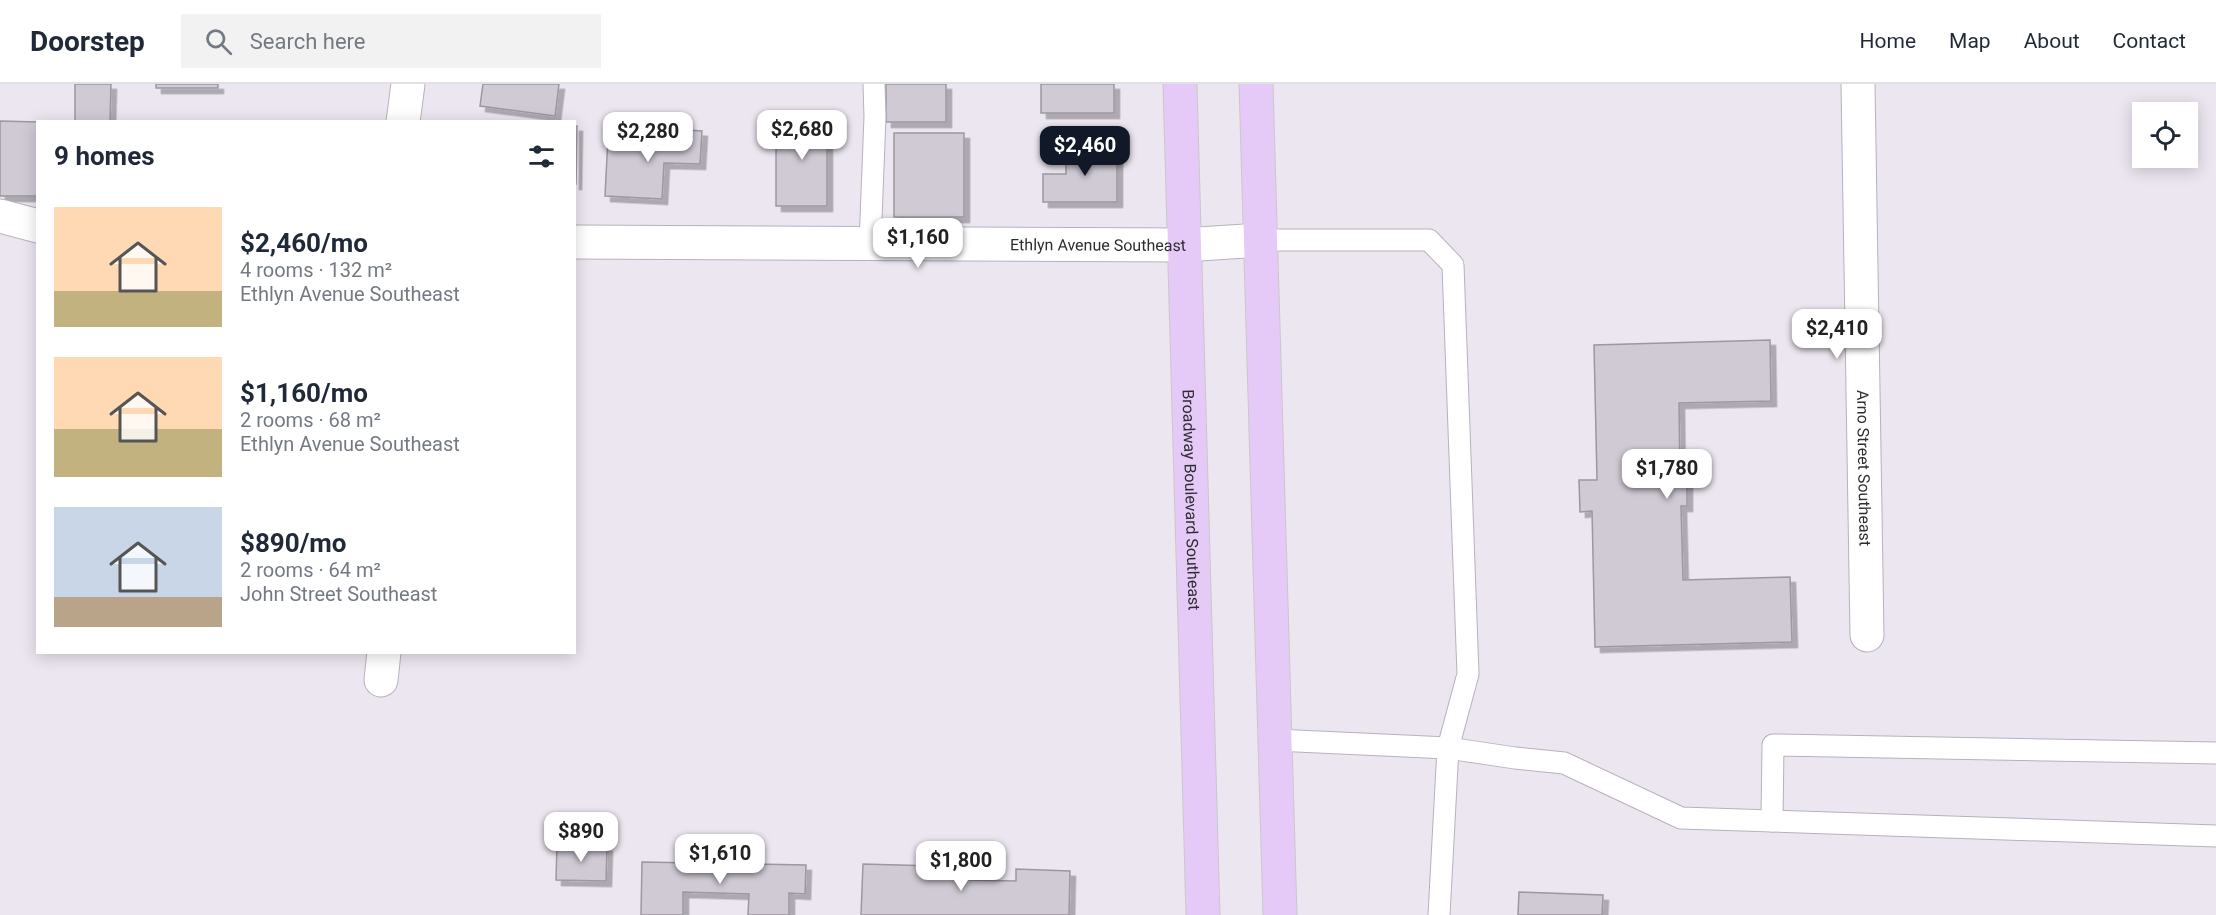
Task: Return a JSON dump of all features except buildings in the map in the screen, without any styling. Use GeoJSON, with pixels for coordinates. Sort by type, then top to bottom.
{"type":"FeatureCollection","features":[{"type":"Feature","properties":{"kind":"main road","name":"Broadway Boulevard Southeast"},"geometry":{"type":"LineString","coordinates":[[1180,84],[1203,915]]}},
{"type":"Feature","properties":{"kind":"main road"},"geometry":{"type":"LineString","coordinates":[[1256,84],[1280,915]]}},
{"type":"Feature","properties":{"kind":"street"},"geometry":{"type":"LineString","coordinates":[[403,120],[408,84]]}},
{"type":"Feature","properties":{"kind":"street","name":"Arno Street Southeast"},"geometry":{"type":"LineString","coordinates":[[1858,84],[1867,635]]}},
{"type":"Feature","properties":{"kind":"street"},"geometry":{"type":"LineString","coordinates":[[0,216],[36,225]]}},
{"type":"Feature","properties":{"kind":"street","name":"Ethlyn Avenue Southeast"},"geometry":{"type":"LineString","coordinates":[[576,242],[1183,245],[1261,240]]}},
{"type":"Feature","properties":{"kind":"lane"},"geometry":{"type":"LineString","coordinates":[[870,244],[875,117],[873,84]]}},
{"type":"Feature","properties":{"kind":"lane"},"geometry":{"type":"LineString","coordinates":[[1261,240],[1429,240],[1453,265],[1468,674],[1449,748],[1439,915]]}},
{"type":"Feature","properties":{"kind":"lane"},"geometry":{"type":"LineString","coordinates":[[1275,740],[1449,748],[1564,763],[1681,818],[2216,836]]}},
{"type":"Feature","properties":{"kind":"lane"},"geometry":{"type":"LineString","coordinates":[[1772,821],[1773,745],[2216,753]]}}]}
